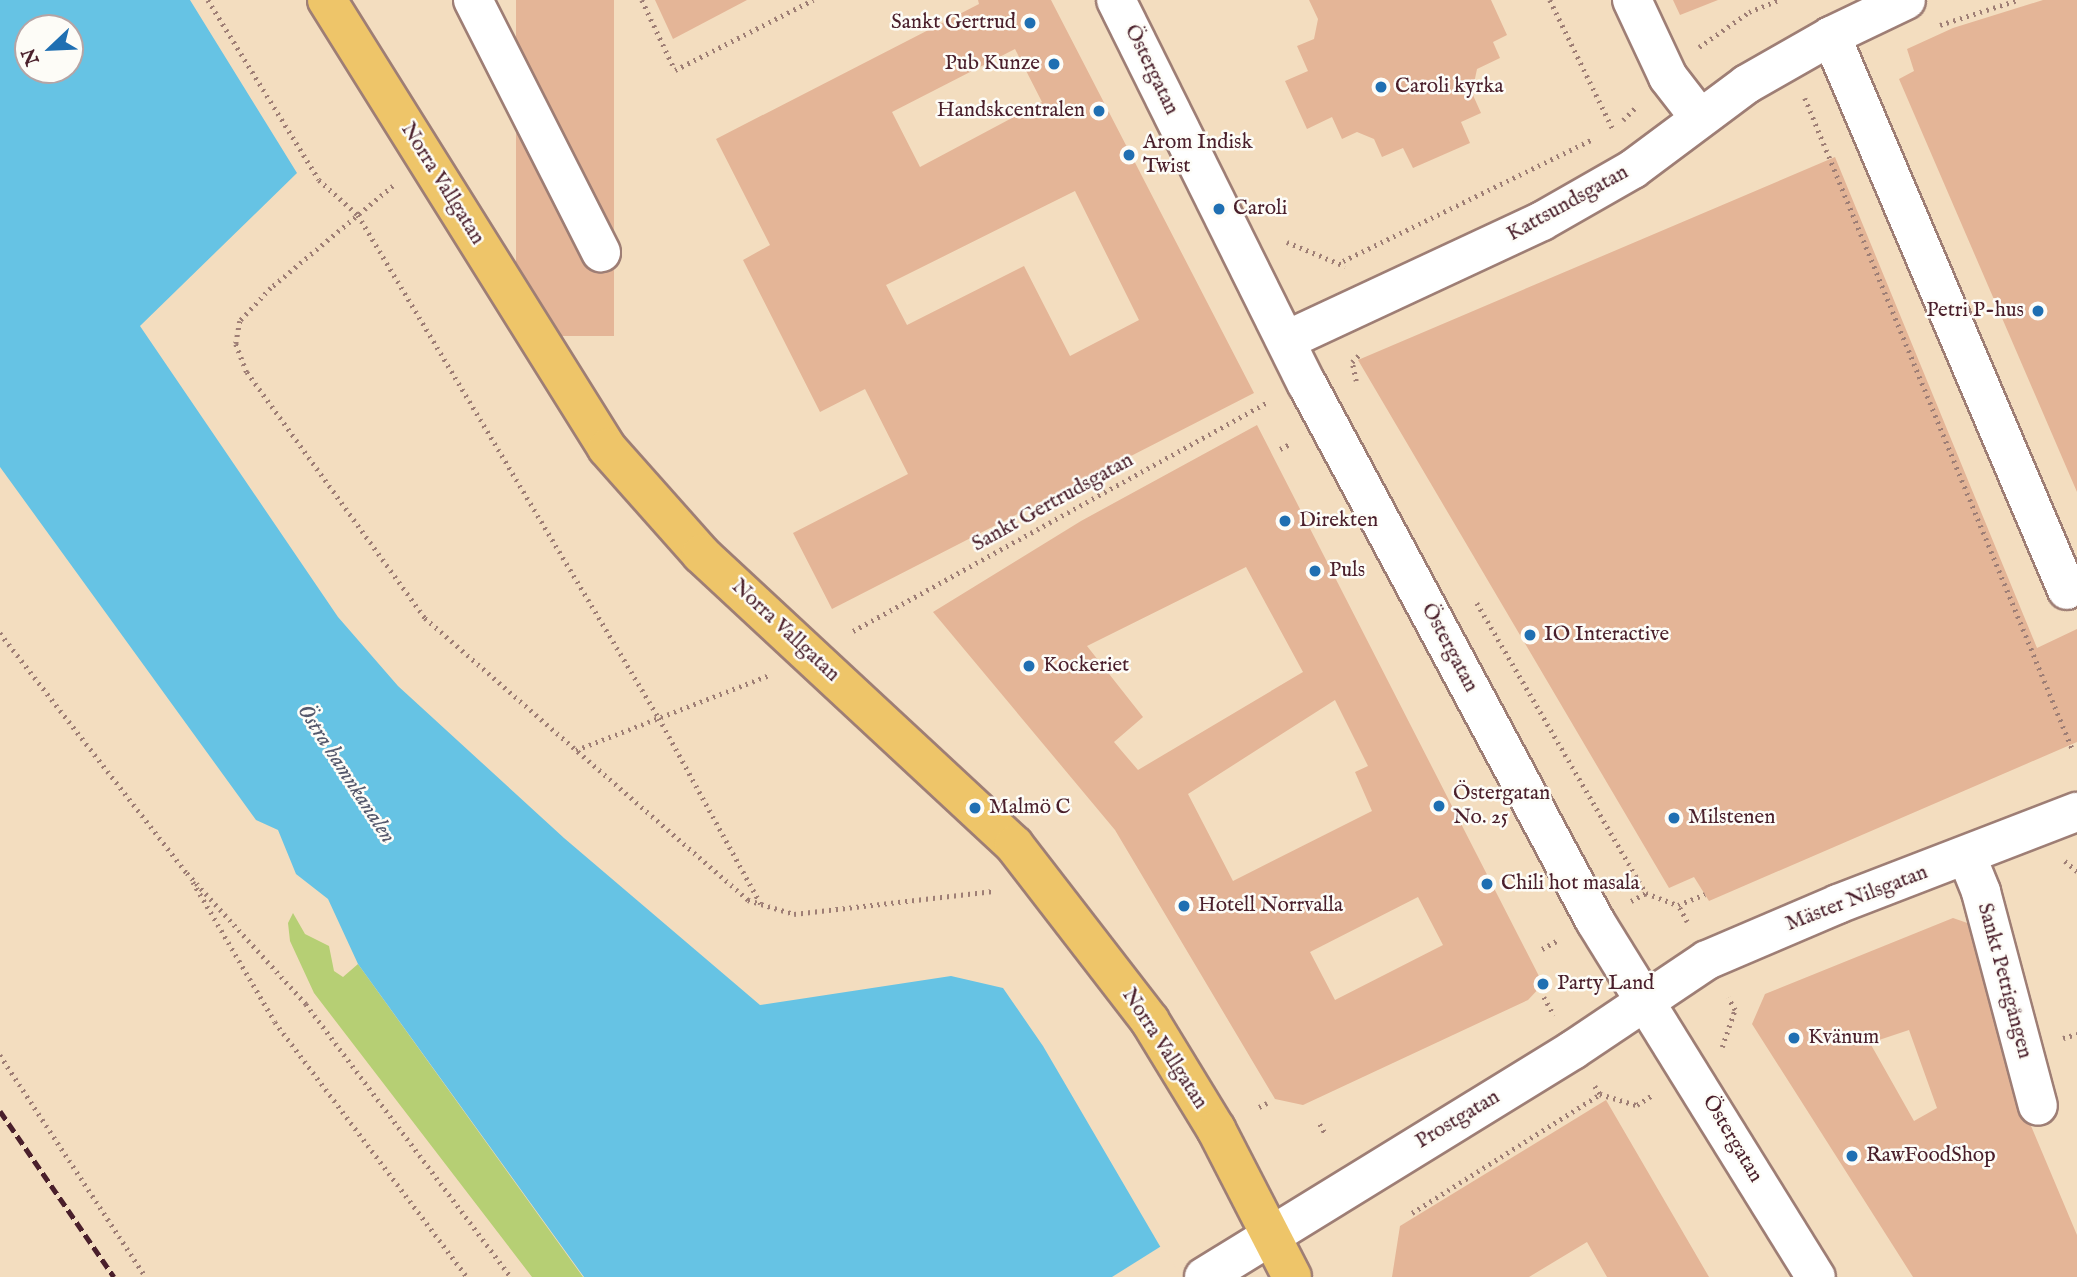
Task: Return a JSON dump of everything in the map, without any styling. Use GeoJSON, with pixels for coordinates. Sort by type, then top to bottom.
{"type":"FeatureCollection","features":[{"type":"Feature","properties":{"kind":"main road","name":"Norra Vallgatan"},"geometry":{"type":"LineString","coordinates":[[327,0],[607,448],[701,554],[1014,845],[1150,1021],[1216,1129],[1292,1277]]}},
{"type":"Feature","properties":{"kind":"main road","name":"Norra Vallgatan"},"geometry":{"type":"LineString","coordinates":[[1271,1237],[1308,1277]]}},
{"type":"Feature","properties":{"kind":"street"},"geometry":{"type":"LineString","coordinates":[[473,0],[601,252]]}},
{"type":"Feature","properties":{"kind":"street","name":"Östergatan"},"geometry":{"type":"LineString","coordinates":[[1116,0],[1287,340],[1595,921],[1816,1277]]}},
{"type":"Feature","properties":{"kind":"street"},"geometry":{"type":"LineString","coordinates":[[1632,0],[1668,77],[1699,117]]}},
{"type":"Feature","properties":{"kind":"street","name":"Kattsundsgatan"},"geometry":{"type":"LineString","coordinates":[[1287,340],[1365,306],[1542,221],[1633,169],[1699,117],[1831,36],[1906,0]]}},
{"type":"Feature","properties":{"kind":"street"},"geometry":{"type":"LineString","coordinates":[[1831,36],[2067,590]]}},
{"type":"Feature","properties":{"kind":"street","name":"Mäster Nilsgatan"},"geometry":{"type":"LineString","coordinates":[[1644,1002],[1707,960],[1838,904],[1967,857],[2077,812]]}},
{"type":"Feature","properties":{"kind":"street","name":"Sankt Petrigången"},"geometry":{"type":"LineString","coordinates":[[1967,857],[1981,892],[2038,1106]]}},
{"type":"Feature","properties":{"kind":"street","name":"Prostgatan"},"geometry":{"type":"LineString","coordinates":[[1210,1273],[1644,1002]]}},
{"type":"Feature","properties":{"kind":"path"},"geometry":{"type":"LineString","coordinates":[[208,0],[319,180],[358,215],[659,718],[762,904]]}},
{"type":"Feature","properties":{"kind":"path"},"geometry":{"type":"LineString","coordinates":[[642,0],[675,69],[813,0]]}},
{"type":"Feature","properties":{"kind":"path"},"geometry":{"type":"LineString","coordinates":[[1550,0],[1633,169]]}},
{"type":"Feature","properties":{"kind":"path"},"geometry":{"type":"LineString","coordinates":[[1280,233],[1288,244],[1343,262],[1613,130],[1687,55],[1749,12],[1779,0]]}},
{"type":"Feature","properties":{"kind":"path"},"geometry":{"type":"LineString","coordinates":[[1804,96],[2072,748]]}},
{"type":"Feature","properties":{"kind":"path"},"geometry":{"type":"LineString","coordinates":[[398,182],[255,305],[240,321],[236,344],[247,372],[425,618],[748,900],[794,914],[989,890],[999,893]]}},
{"type":"Feature","properties":{"kind":"path"},"geometry":{"type":"LineString","coordinates":[[1343,262],[1380,336],[1352,362],[1357,384]]}},
{"type":"Feature","properties":{"kind":"path","name":"Sankt Gertrudsgatan"},"geometry":{"type":"LineString","coordinates":[[853,631],[1268,402]]}},
{"type":"Feature","properties":{"kind":"path"},"geometry":{"type":"LineString","coordinates":[[1474,598],[1646,894],[1678,905]]}},
{"type":"Feature","properties":{"kind":"path"},"geometry":{"type":"LineString","coordinates":[[0,633],[187,873],[306,1004],[511,1277]]}},
{"type":"Feature","properties":{"kind":"path"},"geometry":{"type":"LineString","coordinates":[[576,750],[776,672]]}},
{"type":"Feature","properties":{"kind":"path"},"geometry":{"type":"LineString","coordinates":[[2062,859],[2077,872]]}},
{"type":"Feature","properties":{"kind":"path"},"geometry":{"type":"LineString","coordinates":[[187,873],[275,1022],[467,1277]]}},
{"type":"Feature","properties":{"kind":"path"},"geometry":{"type":"LineString","coordinates":[[0,1055],[146,1277]]}},
{"type":"Feature","properties":{"kind":"path"},"geometry":{"type":"LineString","coordinates":[[1412,1213],[1600,1094]]}},
{"type":"Feature","properties":{"kind":"path"},"geometry":{"type":"LineString","coordinates":[[1259,1107],[1267,1103]]}},
{"type":"Feature","properties":{"kind":"path"},"geometry":{"type":"LineString","coordinates":[[1320,1124],[1326,1135]]}},
{"type":"Feature","properties":{"kind":"green space"},"geometry":{"type":"Polygon","coordinates":[[[293,913],[305,934],[329,946],[334,971],[343,977],[358,964],[583,1277],[532,1277],[314,993],[290,941],[288,923],[293,913]]]}},
{"type":"Feature","properties":{"kind":"water","name":"Östra hamnkanalen"},"geometry":{"type":"Polygon","coordinates":[[[0,0],[190,0],[297,173],[140,326],[338,617],[398,686],[564,838],[760,1005],[951,976],[1003,988],[1043,1046],[1178,1277],[584,1277],[358,964],[328,899],[296,874],[278,830],[256,820],[0,467],[0,0]]]}},
{"type":"Feature","properties":{"kind":"pier"},"geometry":{"type":"Polygon","coordinates":[[[1163,1245],[1181,1277],[1112,1277],[1163,1245]]]}},
{"type":"Feature","properties":{"kind":"building"},"geometry":{"type":"Polygon","coordinates":[[[516,0],[614,0],[614,336],[516,336],[516,0]]]}},
{"type":"Feature","properties":{"kind":"building"},"geometry":{"type":"Polygon","coordinates":[[[655,0],[747,0],[673,39],[655,0]]]}},
{"type":"Feature","properties":{"kind":"building"},"geometry":{"type":"Polygon","coordinates":[[[978,0],[1051,0],[1254,393],[832,609],[793,533],[908,474],[865,389],[820,412],[743,260],[770,245],[716,139],[979,4],[978,0]],[[1015,49],[892,112],[920,167],[1042,102],[1015,49]],[[1075,191],[886,285],[907,325],[1024,266],[1070,356],[1139,320],[1075,191]]]}},
{"type":"Feature","properties":{"kind":"building","name":"Caroli kyrka"},"geometry":{"type":"Polygon","coordinates":[[[1309,0],[1491,0],[1507,35],[1493,42],[1500,58],[1477,69],[1472,93],[1481,113],[1461,122],[1470,143],[1413,168],[1403,148],[1382,157],[1374,139],[1357,132],[1342,139],[1332,117],[1307,129],[1285,81],[1308,71],[1297,46],[1314,39],[1318,19],[1309,0]]]}},
{"type":"Feature","properties":{"kind":"building"},"geometry":{"type":"Polygon","coordinates":[[[1673,0],[1718,0],[1680,15],[1673,0]]]}},
{"type":"Feature","properties":{"kind":"building","name":"Petri P-hus"},"geometry":{"type":"Polygon","coordinates":[[[2043,0],[2077,0],[2077,492],[1899,79],[1914,71],[1907,49],[1953,28],[2043,0]]]}},
{"type":"Feature","properties":{"kind":"building"},"geometry":{"type":"Polygon","coordinates":[[[1835,157],[2037,648],[2077,629],[2077,742],[1709,901],[1694,877],[1669,888],[1358,360],[1835,157]]]}},
{"type":"Feature","properties":{"kind":"building"},"geometry":{"type":"Polygon","coordinates":[[[1257,425],[1543,984],[1528,1000],[1303,1105],[1275,1099],[1115,830],[933,612],[1081,521],[1257,425]],[[1246,567],[1087,646],[1143,717],[1114,742],[1138,770],[1303,672],[1246,567]],[[1335,700],[1188,794],[1233,881],[1372,811],[1355,772],[1368,766],[1335,700]],[[1418,897],[1310,952],[1335,1000],[1443,945],[1418,897]]]}},
{"type":"Feature","properties":{"kind":"building"},"geometry":{"type":"Polygon","coordinates":[[[1953,918],[1976,926],[2026,1114],[2077,1235],[2077,1277],[1913,1277],[1752,1024],[1765,994],[1953,918]],[[1909,1030],[1870,1043],[1914,1121],[1937,1108],[1909,1030]]]}},
{"type":"Feature","properties":{"kind":"building"},"geometry":{"type":"Polygon","coordinates":[[[1606,1100],[1709,1277],[1607,1277],[1587,1242],[1529,1277],[1392,1277],[1400,1226],[1606,1100]]]}},
{"type":"Feature","properties":{"kind":"railway"},"geometry":{"type":"LineString","coordinates":[[0,1111],[114,1277]]}},
{"type":"Feature","properties":{"kind":"place","name":"Sankt Gertrud"},"geometry":{"type":"Point","coordinates":[1030,23]}},
{"type":"Feature","properties":{"kind":"place","name":"Pub Kunze"},"geometry":{"type":"Point","coordinates":[1054,64]}},
{"type":"Feature","properties":{"kind":"place","name":"Caroli kyrka"},"geometry":{"type":"Point","coordinates":[1381,87]}},
{"type":"Feature","properties":{"kind":"place","name":"Handskcentralen"},"geometry":{"type":"Point","coordinates":[1099,111]}},
{"type":"Feature","properties":{"kind":"place","name":"Arom Indisk Twist"},"geometry":{"type":"Point","coordinates":[1129,155]}},
{"type":"Feature","properties":{"kind":"place","name":"Caroli"},"geometry":{"type":"Point","coordinates":[1219,209]}},
{"type":"Feature","properties":{"kind":"place","name":"Petri P-hus"},"geometry":{"type":"Point","coordinates":[2038,311]}},
{"type":"Feature","properties":{"kind":"place","name":"Direkten"},"geometry":{"type":"Point","coordinates":[1285,521]}},
{"type":"Feature","properties":{"kind":"place","name":"Puls"},"geometry":{"type":"Point","coordinates":[1315,571]}},
{"type":"Feature","properties":{"kind":"place","name":"IO Interactive"},"geometry":{"type":"Point","coordinates":[1530,635]}},
{"type":"Feature","properties":{"kind":"place","name":"Kockeriet"},"geometry":{"type":"Point","coordinates":[1029,666]}},
{"type":"Feature","properties":{"kind":"place","name":"Östergatan No. 25"},"geometry":{"type":"Point","coordinates":[1439,806]}},
{"type":"Feature","properties":{"kind":"place","name":"Malmö C"},"geometry":{"type":"Point","coordinates":[975,808]}},
{"type":"Feature","properties":{"kind":"place","name":"Milstenen"},"geometry":{"type":"Point","coordinates":[1674,818]}},
{"type":"Feature","properties":{"kind":"place","name":"Chili hot masala"},"geometry":{"type":"Point","coordinates":[1487,884]}},
{"type":"Feature","properties":{"kind":"place","name":"Hotell Norrvalla"},"geometry":{"type":"Point","coordinates":[1184,906]}},
{"type":"Feature","properties":{"kind":"place","name":"Party Land"},"geometry":{"type":"Point","coordinates":[1543,984]}},
{"type":"Feature","properties":{"kind":"place","name":"Kvänum"},"geometry":{"type":"Point","coordinates":[1794,1038]}},
{"type":"Feature","properties":{"kind":"place","name":"RawFoodShop"},"geometry":{"type":"Point","coordinates":[1852,1156]}}]}
